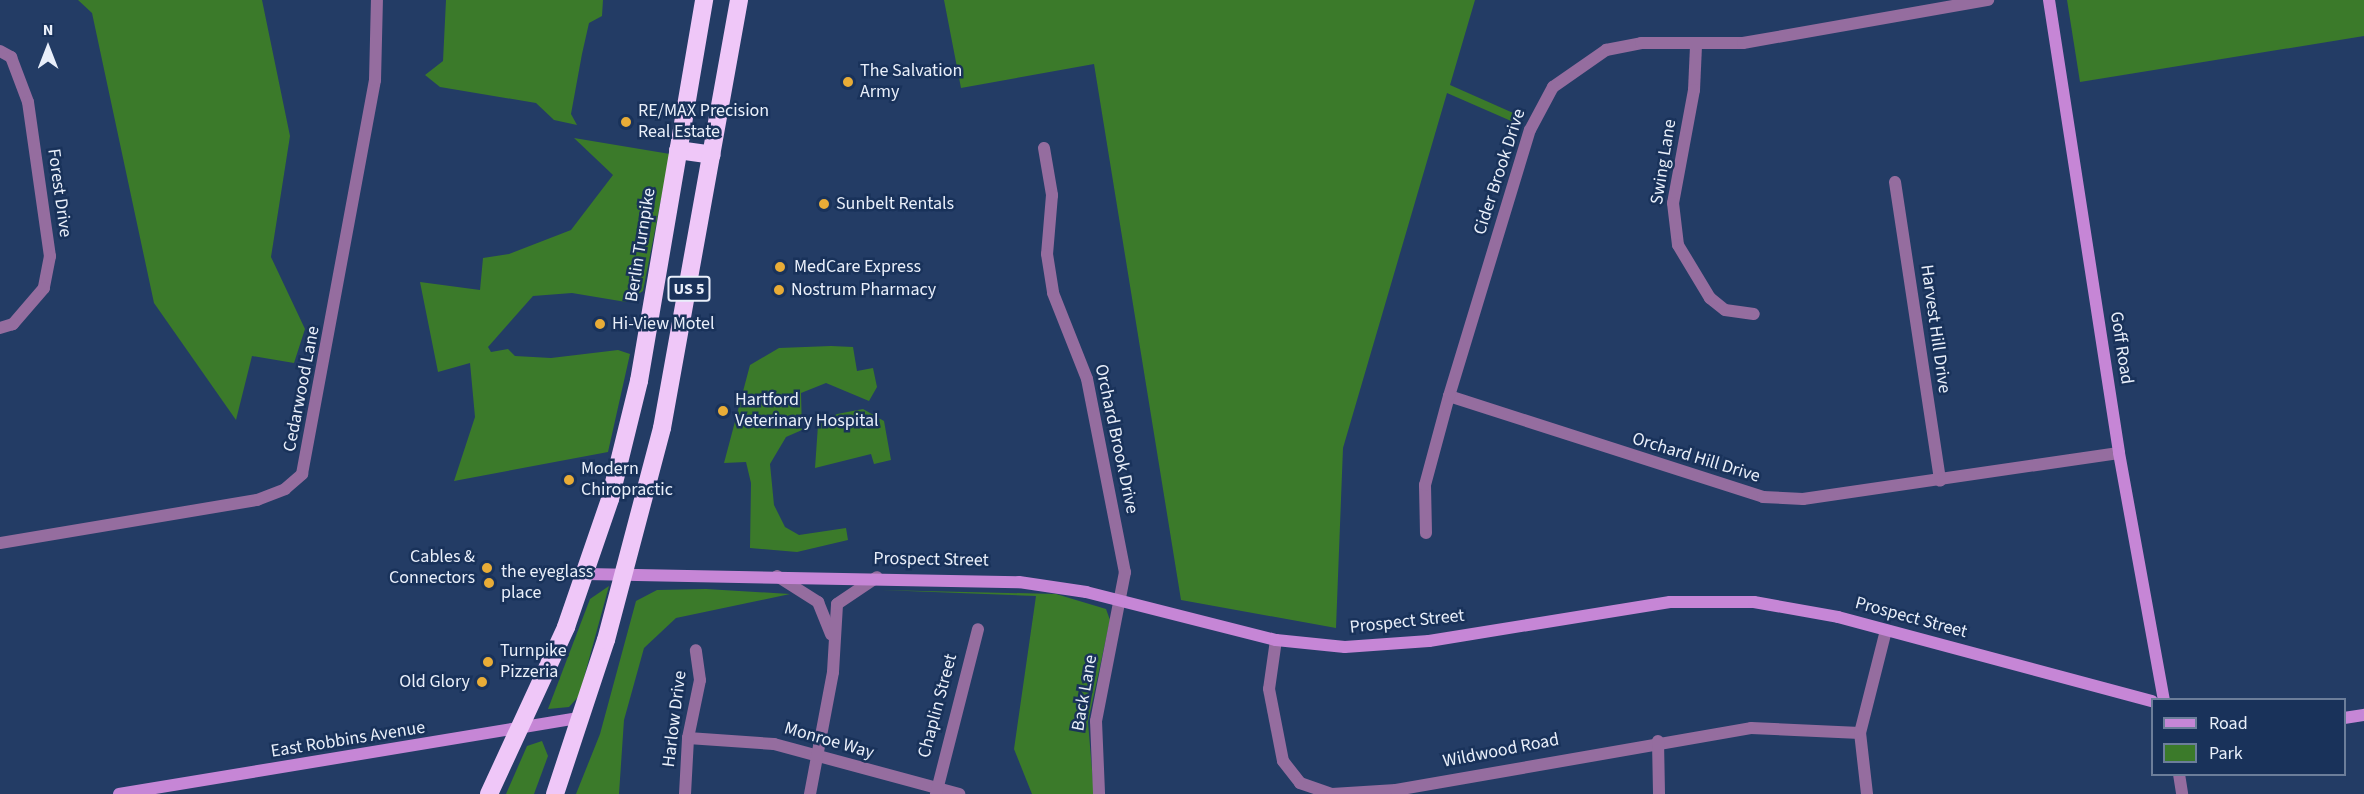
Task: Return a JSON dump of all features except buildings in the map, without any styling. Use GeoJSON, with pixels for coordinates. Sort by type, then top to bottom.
{"type":"FeatureCollection","features":[{"type":"Feature","properties":{"kind":"highway","name":"Berlin Turnpike"},"geometry":{"type":"LineString","coordinates":[[489,794],[586,574],[639,381],[704,0]]}},
{"type":"Feature","properties":{"kind":"highway","name":"US 5"},"geometry":{"type":"LineString","coordinates":[[555,794],[582,717],[625,575],[670,389],[739,0]]}},
{"type":"Feature","properties":{"kind":"highway"},"geometry":{"type":"LineString","coordinates":[[678,150],[712,155]]}},
{"type":"Feature","properties":{"kind":"main road","name":"Goff Road"},"geometry":{"type":"LineString","coordinates":[[2049,0],[2119,453],[2164,698]]}},
{"type":"Feature","properties":{"kind":"main road","name":"Prospect Street"},"geometry":{"type":"LineString","coordinates":[[586,574],[1014,581],[1123,600],[1276,640],[1345,647],[1408,644],[1650,604],[1711,600],[1795,608],[2151,701]]}},
{"type":"Feature","properties":{"kind":"main road"},"geometry":{"type":"LineString","coordinates":[[2346,718],[2364,716]]}},
{"type":"Feature","properties":{"kind":"main road","name":"East Robbins Avenue"},"geometry":{"type":"LineString","coordinates":[[119,794],[582,717]]}},
{"type":"Feature","properties":{"kind":"street","name":"Cedarwood Lane"},"geometry":{"type":"LineString","coordinates":[[0,543],[257,500],[285,489],[302,474],[375,80],[377,0]]}},
{"type":"Feature","properties":{"kind":"street","name":"Cider Brook Drive"},"geometry":{"type":"LineString","coordinates":[[1426,533],[1425,485],[1449,396],[1530,130],[1553,87],[1606,50],[1641,43],[1696,46],[1988,0]]}},
{"type":"Feature","properties":{"kind":"street","name":"Swing Lane"},"geometry":{"type":"LineString","coordinates":[[1696,46],[1694,90],[1673,203],[1678,246],[1710,298],[1725,310],[1754,314]]}},
{"type":"Feature","properties":{"kind":"street","name":"Forest Drive"},"geometry":{"type":"LineString","coordinates":[[0,51],[12,57],[28,102],[50,256],[44,288],[28,310],[0,328]]}},
{"type":"Feature","properties":{"kind":"street","name":"Orchard Brook Drive"},"geometry":{"type":"LineString","coordinates":[[1044,148],[1052,195],[1047,254],[1053,293],[1087,379],[1123,558],[1123,600]]}},
{"type":"Feature","properties":{"kind":"street","name":"Harvest Hill Drive"},"geometry":{"type":"LineString","coordinates":[[1895,182],[1940,481]]}},
{"type":"Feature","properties":{"kind":"street","name":"Orchard Hill Drive"},"geometry":{"type":"LineString","coordinates":[[1449,396],[1763,497],[1803,499],[1940,481],[2119,453]]}},
{"type":"Feature","properties":{"kind":"street"},"geometry":{"type":"LineString","coordinates":[[777,576],[818,602],[834,645]]}},
{"type":"Feature","properties":{"kind":"street"},"geometry":{"type":"LineString","coordinates":[[810,794],[814,753],[832,685],[840,599],[877,577]]}},
{"type":"Feature","properties":{"kind":"street","name":"Back Lane"},"geometry":{"type":"LineString","coordinates":[[1099,794],[1096,721],[1123,600]]}},
{"type":"Feature","properties":{"kind":"street","name":"Chaplin Street"},"geometry":{"type":"LineString","coordinates":[[936,792],[978,629]]}},
{"type":"Feature","properties":{"kind":"street"},"geometry":{"type":"LineString","coordinates":[[1867,794],[1860,733],[1886,630]]}},
{"type":"Feature","properties":{"kind":"street","name":"Wildwood Road"},"geometry":{"type":"LineString","coordinates":[[1276,640],[1269,689],[1283,761],[1300,783],[1332,794],[1396,792],[1658,741],[1751,728],[1860,733]]}},
{"type":"Feature","properties":{"kind":"street","name":"Harlow Drive"},"geometry":{"type":"LineString","coordinates":[[685,794],[688,738],[700,680],[696,650]]}},
{"type":"Feature","properties":{"kind":"street","name":"Monroe Way"},"geometry":{"type":"LineString","coordinates":[[688,738],[753,741],[814,753],[936,792],[959,794]]}},
{"type":"Feature","properties":{"kind":"street"},"geometry":{"type":"LineString","coordinates":[[1658,741],[1659,794]]}},
{"type":"Feature","properties":{"kind":"street"},"geometry":{"type":"LineString","coordinates":[[2179,776],[2182,794]]}},
{"type":"Feature","properties":{"kind":"green space"},"geometry":{"type":"Polygon","coordinates":[[[78,0],[262,0],[290,136],[271,257],[305,329],[294,363],[252,356],[236,420],[154,303],[92,13],[78,0]]]}},
{"type":"Feature","properties":{"kind":"green space"},"geometry":{"type":"Polygon","coordinates":[[[446,0],[603,0],[602,16],[589,23],[582,54],[571,114],[577,125],[554,120],[536,103],[440,87],[425,75],[443,61],[446,0]]]}},
{"type":"Feature","properties":{"kind":"green space"},"geometry":{"type":"Polygon","coordinates":[[[944,0],[1475,0],[1450,85],[1520,116],[1518,124],[1447,93],[1343,448],[1336,628],[1181,600],[1094,64],[961,88],[944,0]]]}},
{"type":"Feature","properties":{"kind":"green space"},"geometry":{"type":"Polygon","coordinates":[[[2067,0],[2364,0],[2364,36],[2080,82],[2067,0]]]}},
{"type":"Feature","properties":{"kind":"green space"},"geometry":{"type":"Polygon","coordinates":[[[574,138],[670,154],[643,291],[626,302],[572,293],[533,296],[488,347],[491,352],[508,349],[515,356],[551,358],[618,350],[630,354],[608,452],[454,481],[475,417],[470,363],[438,372],[420,282],[480,290],[483,258],[509,254],[571,230],[613,175],[574,138]]]}},
{"type":"Feature","properties":{"kind":"green space"},"geometry":{"type":"Polygon","coordinates":[[[853,347],[857,371],[873,368],[877,387],[869,401],[826,383],[801,393],[802,430],[786,437],[770,464],[774,505],[785,527],[799,535],[846,528],[848,540],[797,552],[750,548],[751,483],[746,462],[724,463],[750,365],[779,348],[853,347]]]}},
{"type":"Feature","properties":{"kind":"green space"},"geometry":{"type":"Polygon","coordinates":[[[863,409],[884,421],[891,460],[874,464],[871,454],[815,468],[818,425],[837,414],[863,409]]]}},
{"type":"Feature","properties":{"kind":"green space"},"geometry":{"type":"Polygon","coordinates":[[[609,586],[579,696],[569,707],[548,709],[590,599],[609,586]]]}},
{"type":"Feature","properties":{"kind":"green space"},"geometry":{"type":"Polygon","coordinates":[[[706,589],[790,594],[676,618],[644,648],[624,720],[619,794],[576,794],[600,734],[636,601],[657,590],[706,589]]]}},
{"type":"Feature","properties":{"kind":"green space"},"geometry":{"type":"Polygon","coordinates":[[[881,590],[1056,594],[1106,609],[1110,620],[1088,722],[1094,794],[1032,794],[1014,749],[1036,596],[881,590]]]}},
{"type":"Feature","properties":{"kind":"green space"},"geometry":{"type":"Polygon","coordinates":[[[542,741],[548,756],[534,794],[506,794],[527,746],[542,741]]]}},
{"type":"Feature","properties":{"kind":"place","name":"The Salvation Army"},"geometry":{"type":"Point","coordinates":[848,82]}},
{"type":"Feature","properties":{"kind":"place","name":"RE/MAX Precision Real Estate"},"geometry":{"type":"Point","coordinates":[626,122]}},
{"type":"Feature","properties":{"kind":"place","name":"Sunbelt Rentals"},"geometry":{"type":"Point","coordinates":[824,204]}},
{"type":"Feature","properties":{"kind":"place","name":"MedCare Express"},"geometry":{"type":"Point","coordinates":[780,267]}},
{"type":"Feature","properties":{"kind":"place","name":"Nostrum Pharmacy"},"geometry":{"type":"Point","coordinates":[779,290]}},
{"type":"Feature","properties":{"kind":"place","name":"Hi-View Motel"},"geometry":{"type":"Point","coordinates":[600,324]}},
{"type":"Feature","properties":{"kind":"place","name":"Hartford Veterinary Hospital"},"geometry":{"type":"Point","coordinates":[723,411]}},
{"type":"Feature","properties":{"kind":"place","name":"Modern Chiropractic"},"geometry":{"type":"Point","coordinates":[569,480]}},
{"type":"Feature","properties":{"kind":"place","name":"Cables & Connectors"},"geometry":{"type":"Point","coordinates":[487,568]}},
{"type":"Feature","properties":{"kind":"place","name":"the eyeglass place"},"geometry":{"type":"Point","coordinates":[489,583]}},
{"type":"Feature","properties":{"kind":"place","name":"Turnpike Pizzeria"},"geometry":{"type":"Point","coordinates":[488,662]}},
{"type":"Feature","properties":{"kind":"place","name":"Old Glory"},"geometry":{"type":"Point","coordinates":[482,682]}}]}
